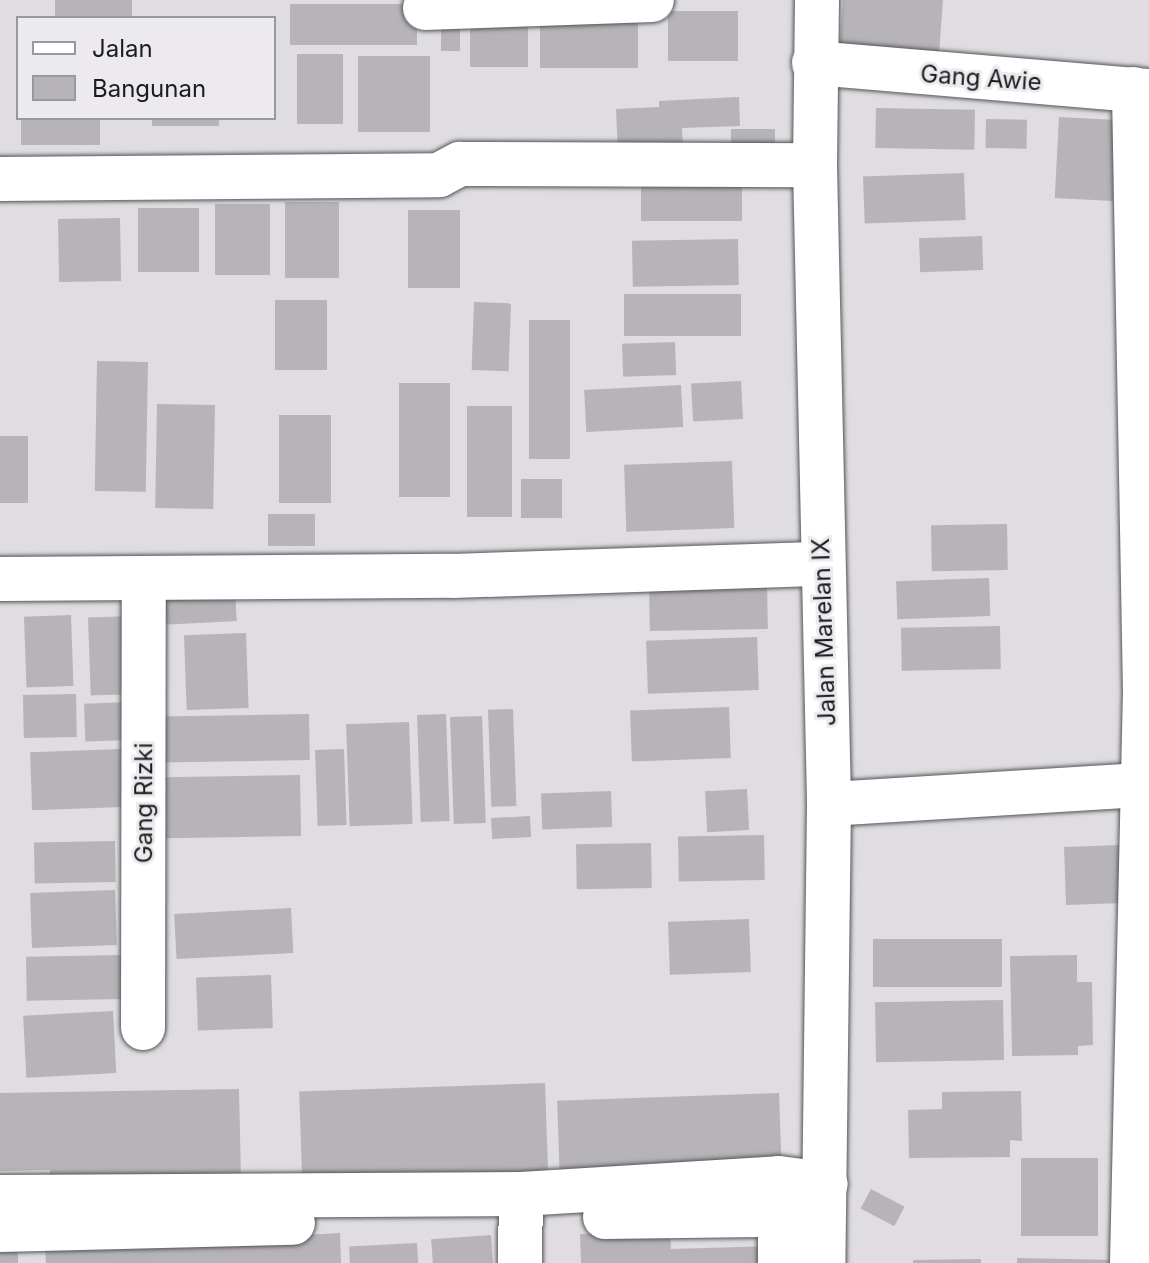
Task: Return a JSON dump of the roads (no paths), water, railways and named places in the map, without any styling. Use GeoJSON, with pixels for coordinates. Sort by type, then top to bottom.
{"type":"FeatureCollection","features":[{"type":"Feature","properties":{"kind":"street"},"geometry":{"type":"LineString","coordinates":[[425,8],[652,0]]}},
{"type":"Feature","properties":{"kind":"street","name":"Jalan Marelan IX"},"geometry":{"type":"LineString","coordinates":[[817,0],[815,165],[829,804],[824,1223]]}},
{"type":"Feature","properties":{"kind":"street","name":"Gang Awie"},"geometry":{"type":"LineString","coordinates":[[814,63],[1141,90]]}},
{"type":"Feature","properties":{"kind":"street"},"geometry":{"type":"LineString","coordinates":[[1132,1263],[1147,692],[1141,90]]}},
{"type":"Feature","properties":{"kind":"street"},"geometry":{"type":"LineString","coordinates":[[0,179],[439,175],[460,164],[815,165]]}},
{"type":"Feature","properties":{"kind":"street"},"geometry":{"type":"LineString","coordinates":[[0,579],[453,576],[822,564]]}},
{"type":"Feature","properties":{"kind":"street","name":"Gang Rizki"},"geometry":{"type":"LineString","coordinates":[[143,1028],[144,578]]}},
{"type":"Feature","properties":{"kind":"street"},"geometry":{"type":"LineString","coordinates":[[829,804],[1143,785]]}},
{"type":"Feature","properties":{"kind":"street"},"geometry":{"type":"LineString","coordinates":[[12,1230],[61,1193],[521,1206]]}},
{"type":"Feature","properties":{"kind":"street"},"geometry":{"type":"LineString","coordinates":[[779,1197],[780,1263]]}},
{"type":"Feature","properties":{"kind":"street"},"geometry":{"type":"LineString","coordinates":[[12,1230],[779,1197],[824,1223]]}},
{"type":"Feature","properties":{"kind":"street"},"geometry":{"type":"LineString","coordinates":[[520,1263],[521,1206]]}}]}
